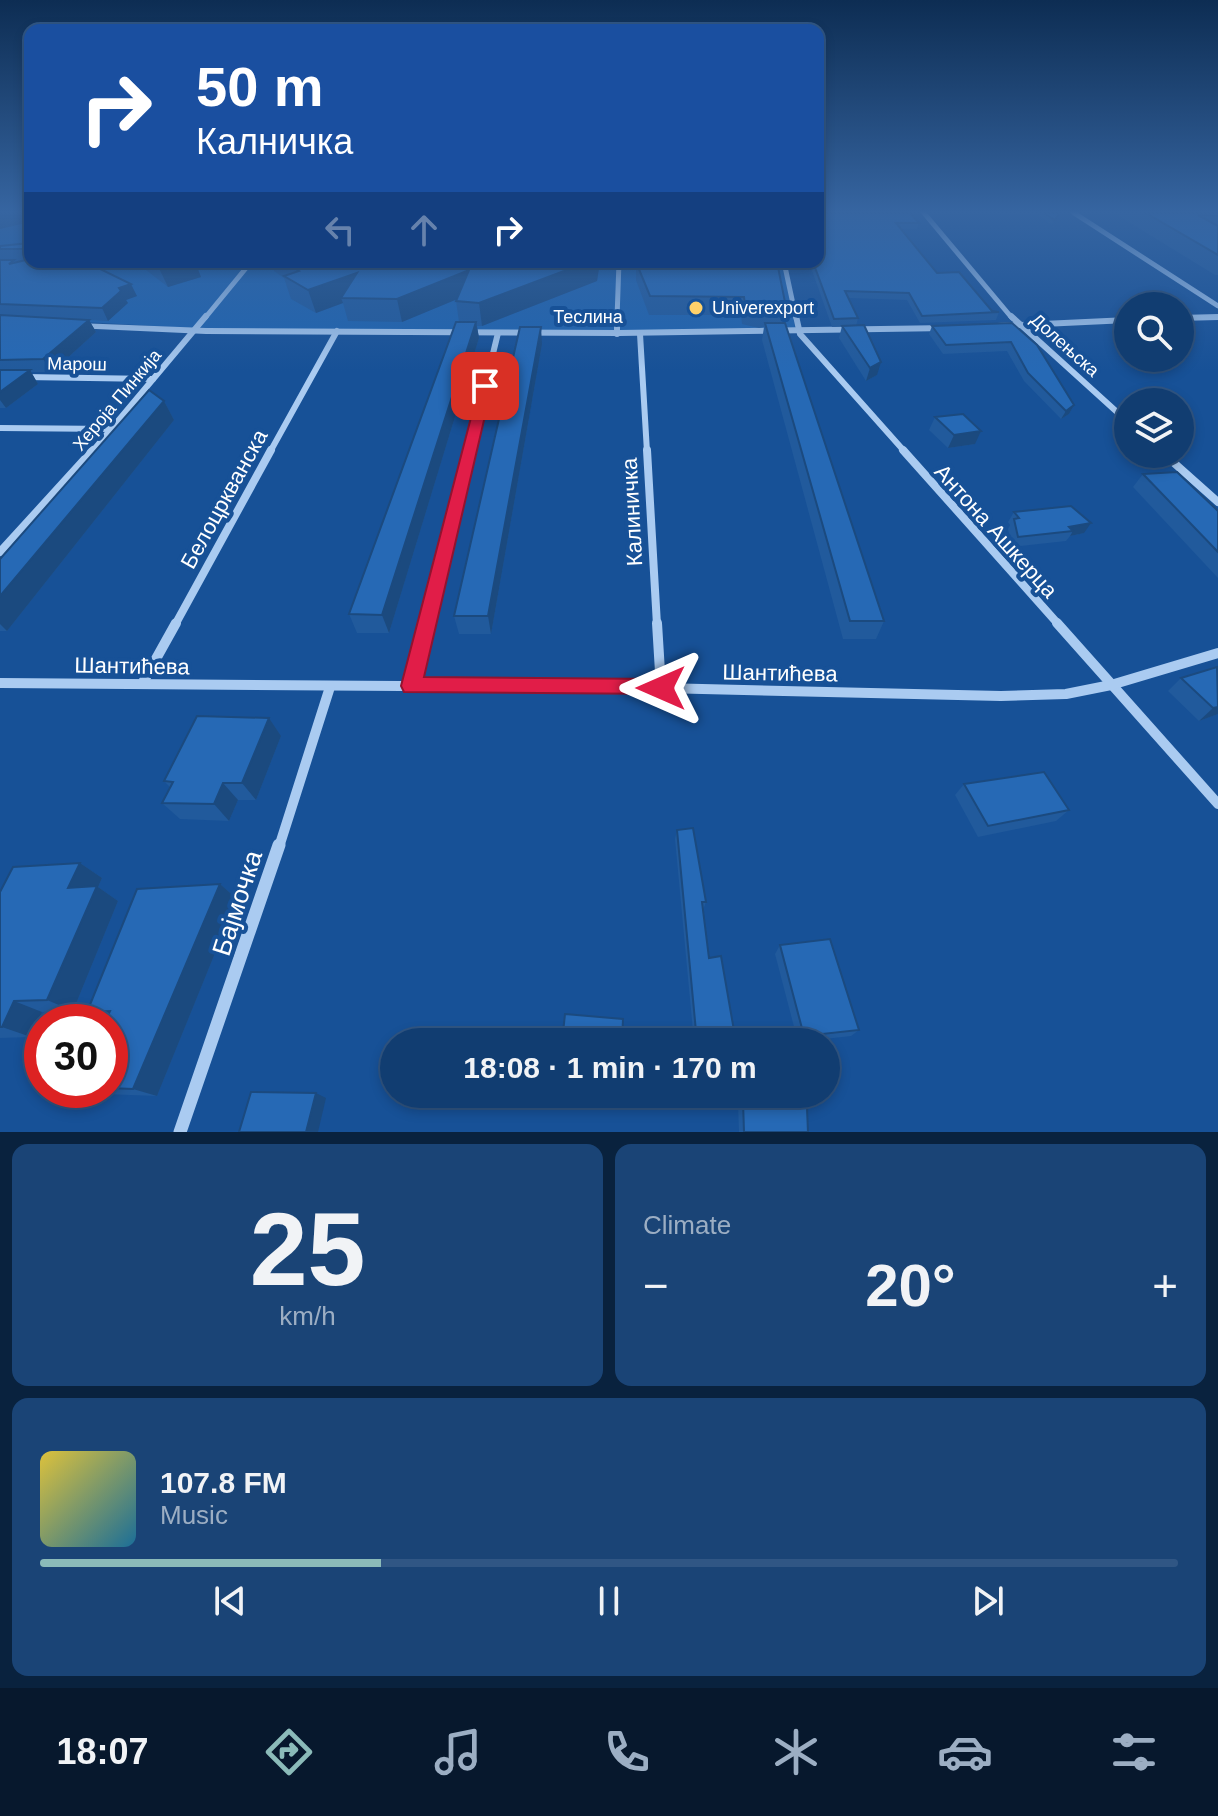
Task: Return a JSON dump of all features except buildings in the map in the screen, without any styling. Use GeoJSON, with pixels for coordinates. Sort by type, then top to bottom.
{"type":"FeatureCollection","features":[{"type":"Feature","properties":{"kind":"street","name":"Долењска"},"geometry":{"type":"LineString","coordinates":[[968,266],[1018,325],[1114,410]]}},
{"type":"Feature","properties":{"kind":"street"},"geometry":{"type":"LineString","coordinates":[[1156,266],[1218,306]]}},
{"type":"Feature","properties":{"kind":"street","name":"Хероја Пинкија"},"geometry":{"type":"LineString","coordinates":[[0,552],[113,429],[245,268]]}},
{"type":"Feature","properties":{"kind":"street"},"geometry":{"type":"LineString","coordinates":[[617,334],[619,268]]}},
{"type":"Feature","properties":{"kind":"street","name":"Антона Ашкерца"},"geometry":{"type":"LineString","coordinates":[[785,268],[800,334],[1218,804]]}},
{"type":"Feature","properties":{"kind":"street"},"geometry":{"type":"LineString","coordinates":[[1194,318],[1218,317]]}},
{"type":"Feature","properties":{"kind":"street"},"geometry":{"type":"LineString","coordinates":[[986,327],[1114,321]]}},
{"type":"Feature","properties":{"kind":"street","name":"Теслина"},"geometry":{"type":"LineString","coordinates":[[70,325],[194,331],[617,334],[800,334],[955,328]]}},
{"type":"Feature","properties":{"kind":"street","name":"Белоцркванска"},"geometry":{"type":"LineString","coordinates":[[142,684],[337,331]]}},
{"type":"Feature","properties":{"kind":"street"},"geometry":{"type":"LineString","coordinates":[[412,686],[498,333]]}},
{"type":"Feature","properties":{"kind":"street","name":"Калиничка"},"geometry":{"type":"LineString","coordinates":[[640,334],[661,688]]}},
{"type":"Feature","properties":{"kind":"street","name":"Марош"},"geometry":{"type":"LineString","coordinates":[[15,377],[153,379]]}},
{"type":"Feature","properties":{"kind":"street"},"geometry":{"type":"LineString","coordinates":[[0,428],[113,429]]}},
{"type":"Feature","properties":{"kind":"street"},"geometry":{"type":"LineString","coordinates":[[1180,468],[1218,502]]}},
{"type":"Feature","properties":{"kind":"street","name":"Шантићева"},"geometry":{"type":"LineString","coordinates":[[0,683],[661,688],[1001,696],[1066,694],[1111,685],[1218,653]]}},
{"type":"Feature","properties":{"kind":"street","name":"Бајмочка"},"geometry":{"type":"LineString","coordinates":[[180,1132],[248,942],[330,687]]}},
{"type":"Feature","properties":{"kind":"shaded area"},"geometry":{"type":"Polygon","coordinates":[[[0,266],[783,268],[796,332],[205,329],[0,317],[0,266]]]}},
{"type":"Feature","properties":{"kind":"place","name":"Univerexport"},"geometry":{"type":"Point","coordinates":[696,308]}},
{"type":"Feature","properties":{"kind":"route"},"geometry":{"type":"LineString","coordinates":[[485,386],[412,686],[661,688]]}}]}
